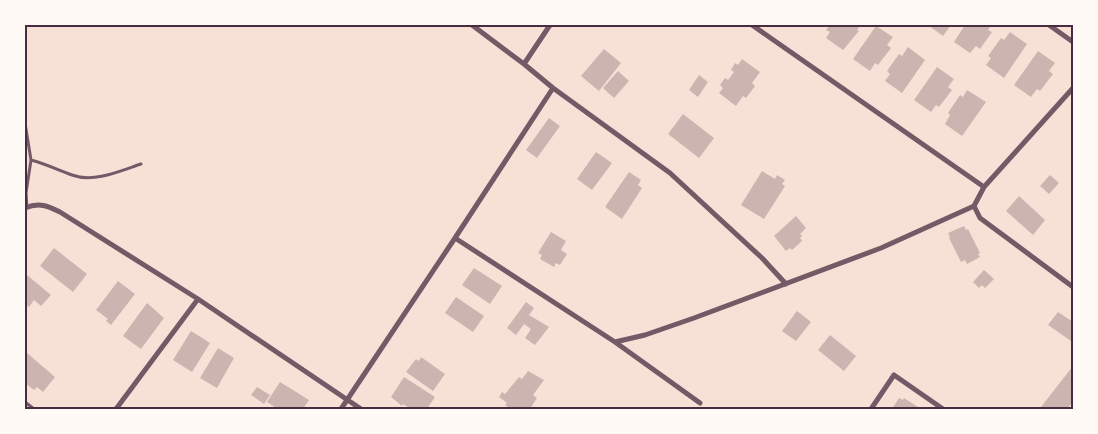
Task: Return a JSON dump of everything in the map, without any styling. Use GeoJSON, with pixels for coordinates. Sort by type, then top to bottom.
{"type":"FeatureCollection","features":[{"type":"Feature","properties":{"kind":"street"},"geometry":{"type":"LineString","coordinates":[[472,25],[553,88],[670,173],[756,252],[786,284]]}},
{"type":"Feature","properties":{"kind":"street"},"geometry":{"type":"LineString","coordinates":[[524,64],[550,25]]}},
{"type":"Feature","properties":{"kind":"street"},"geometry":{"type":"LineString","coordinates":[[752,25],[984,187]]}},
{"type":"Feature","properties":{"kind":"street"},"geometry":{"type":"LineString","coordinates":[[1049,25],[1073,42]]}},
{"type":"Feature","properties":{"kind":"street"},"geometry":{"type":"LineString","coordinates":[[341,409],[456,238],[553,88]]}},
{"type":"Feature","properties":{"kind":"street"},"geometry":{"type":"LineString","coordinates":[[615,342],[645,335],[786,284],[880,248],[974,206],[984,187],[1073,88]]}},
{"type":"Feature","properties":{"kind":"street"},"geometry":{"type":"LineString","coordinates":[[26,208],[43,205],[60,212],[198,299],[361,409]]}},
{"type":"Feature","properties":{"kind":"street"},"geometry":{"type":"LineString","coordinates":[[974,206],[980,218],[1073,288]]}},
{"type":"Feature","properties":{"kind":"street"},"geometry":{"type":"LineString","coordinates":[[456,238],[615,342],[700,403]]}},
{"type":"Feature","properties":{"kind":"street"},"geometry":{"type":"LineString","coordinates":[[116,409],[198,299]]}},
{"type":"Feature","properties":{"kind":"street"},"geometry":{"type":"LineString","coordinates":[[871,409],[894,375],[943,409]]}},
{"type":"Feature","properties":{"kind":"lane"},"geometry":{"type":"LineString","coordinates":[[25,123],[31,160],[26,193],[26,208]]}},
{"type":"Feature","properties":{"kind":"lane"},"geometry":{"type":"LineString","coordinates":[[31,160],[48,164],[73,176],[86,178],[97,177],[141,164]]}},
{"type":"Feature","properties":{"kind":"lane"},"geometry":{"type":"LineString","coordinates":[[25,402],[34,409]]}},
{"type":"Feature","properties":{"kind":"building"},"geometry":{"type":"Polygon","coordinates":[[[830,25],[860,25],[857,30],[859,31],[843,50],[826,38],[830,32],[826,30],[830,25]]]}},
{"type":"Feature","properties":{"kind":"building"},"geometry":{"type":"Polygon","coordinates":[[[928,25],[951,25],[943,36],[928,25]]]}},
{"type":"Feature","properties":{"kind":"building"},"geometry":{"type":"Polygon","coordinates":[[[965,25],[991,25],[988,30],[992,32],[980,49],[976,46],[970,53],[954,42],[965,25]]]}},
{"type":"Feature","properties":{"kind":"building"},"geometry":{"type":"Polygon","coordinates":[[[876,26],[893,37],[887,45],[891,48],[878,65],[875,63],[870,71],[853,59],[876,26]]]}},
{"type":"Feature","properties":{"kind":"building"},"geometry":{"type":"Polygon","coordinates":[[[1010,32],[1027,44],[1004,78],[986,65],[991,58],[988,56],[1001,38],[1004,40],[1010,32]]]}},
{"type":"Feature","properties":{"kind":"building"},"geometry":{"type":"Polygon","coordinates":[[[908,47],[925,60],[902,93],[885,81],[890,74],[887,71],[899,54],[902,56],[908,47]]]}},
{"type":"Feature","properties":{"kind":"building"},"geometry":{"type":"Polygon","coordinates":[[[604,49],[621,63],[599,91],[581,76],[604,49]]]}},
{"type":"Feature","properties":{"kind":"building"},"geometry":{"type":"Polygon","coordinates":[[[1038,51],[1055,63],[1049,71],[1053,74],[1040,91],[1037,89],[1031,97],[1014,85],[1038,51]]]}},
{"type":"Feature","properties":{"kind":"building"},"geometry":{"type":"Polygon","coordinates":[[[742,59],[760,72],[752,83],[755,86],[746,98],[743,96],[736,106],[719,93],[723,88],[720,85],[725,78],[728,80],[734,72],[731,70],[735,63],[738,65],[742,59]]]}},
{"type":"Feature","properties":{"kind":"building"},"geometry":{"type":"Polygon","coordinates":[[[937,67],[954,79],[948,87],[952,90],[939,107],[936,105],[931,112],[914,100],[937,67]]]}},
{"type":"Feature","properties":{"kind":"building"},"geometry":{"type":"Polygon","coordinates":[[[618,71],[629,81],[614,98],[603,88],[618,71]]]}},
{"type":"Feature","properties":{"kind":"building"},"geometry":{"type":"Polygon","coordinates":[[[699,75],[708,82],[698,97],[689,90],[699,75]]]}},
{"type":"Feature","properties":{"kind":"building"},"geometry":{"type":"Polygon","coordinates":[[[967,90],[986,102],[962,136],[945,124],[950,115],[948,113],[960,95],[963,97],[967,90]]]}},
{"type":"Feature","properties":{"kind":"building"},"geometry":{"type":"Polygon","coordinates":[[[683,114],[714,138],[699,158],[668,134],[683,114]]]}},
{"type":"Feature","properties":{"kind":"building"},"geometry":{"type":"Polygon","coordinates":[[[549,118],[560,126],[537,158],[526,150],[549,118]]]}},
{"type":"Feature","properties":{"kind":"building"},"geometry":{"type":"Polygon","coordinates":[[[596,152],[612,163],[592,190],[577,179],[596,152]]]}},
{"type":"Feature","properties":{"kind":"building"},"geometry":{"type":"Polygon","coordinates":[[[762,171],[775,179],[777,175],[785,180],[782,184],[785,186],[764,219],[741,205],[762,171]]]}},
{"type":"Feature","properties":{"kind":"building"},"geometry":{"type":"Polygon","coordinates":[[[629,172],[641,180],[638,185],[642,188],[622,219],[605,207],[629,172]]]}},
{"type":"Feature","properties":{"kind":"building"},"geometry":{"type":"Polygon","coordinates":[[[1050,175],[1059,183],[1049,194],[1040,186],[1050,175]]]}},
{"type":"Feature","properties":{"kind":"building"},"geometry":{"type":"Polygon","coordinates":[[[1019,196],[1045,220],[1033,235],[1006,211],[1019,196]]]}},
{"type":"Feature","properties":{"kind":"building"},"geometry":{"type":"Polygon","coordinates":[[[796,216],[806,228],[800,234],[802,241],[792,250],[790,248],[786,251],[774,236],[796,216]]]}},
{"type":"Feature","properties":{"kind":"building"},"geometry":{"type":"Polygon","coordinates":[[[964,226],[966,230],[968,229],[980,253],[978,254],[980,257],[967,264],[965,260],[961,262],[948,233],[964,226]]]}},
{"type":"Feature","properties":{"kind":"building"},"geometry":{"type":"Polygon","coordinates":[[[551,232],[566,241],[561,250],[567,254],[560,265],[556,263],[554,267],[540,259],[542,255],[538,253],[551,232]]]}},
{"type":"Feature","properties":{"kind":"building"},"geometry":{"type":"Polygon","coordinates":[[[54,248],[87,274],[73,292],[40,266],[54,248]]]}},
{"type":"Feature","properties":{"kind":"building"},"geometry":{"type":"Polygon","coordinates":[[[474,268],[502,286],[490,304],[462,285],[474,268]]]}},
{"type":"Feature","properties":{"kind":"building"},"geometry":{"type":"Polygon","coordinates":[[[984,270],[994,279],[985,288],[982,285],[979,288],[973,282],[984,270]]]}},
{"type":"Feature","properties":{"kind":"building"},"geometry":{"type":"Polygon","coordinates":[[[27,275],[51,295],[41,306],[34,300],[29,307],[25,304],[25,277],[27,275]]]}},
{"type":"Feature","properties":{"kind":"building"},"geometry":{"type":"Polygon","coordinates":[[[118,281],[135,294],[111,325],[106,321],[108,319],[96,310],[118,281]]]}},
{"type":"Feature","properties":{"kind":"building"},"geometry":{"type":"Polygon","coordinates":[[[456,297],[484,316],[473,332],[445,313],[456,297]]]}},
{"type":"Feature","properties":{"kind":"building"},"geometry":{"type":"Polygon","coordinates":[[[526,302],[534,308],[529,315],[549,327],[535,345],[525,338],[531,329],[524,324],[516,335],[507,328],[526,302]]]}},
{"type":"Feature","properties":{"kind":"building"},"geometry":{"type":"Polygon","coordinates":[[[147,303],[164,318],[141,349],[123,336],[147,303]]]}},
{"type":"Feature","properties":{"kind":"building"},"geometry":{"type":"Polygon","coordinates":[[[797,311],[811,322],[796,341],[782,331],[797,311]]]}},
{"type":"Feature","properties":{"kind":"building"},"geometry":{"type":"Polygon","coordinates":[[[1058,312],[1073,322],[1073,338],[1071,341],[1048,325],[1058,312]]]}},
{"type":"Feature","properties":{"kind":"building"},"geometry":{"type":"Polygon","coordinates":[[[191,331],[210,343],[192,372],[173,360],[191,331]]]}},
{"type":"Feature","properties":{"kind":"building"},"geometry":{"type":"Polygon","coordinates":[[[830,335],[856,356],[844,371],[818,350],[830,335]]]}},
{"type":"Feature","properties":{"kind":"building"},"geometry":{"type":"Polygon","coordinates":[[[218,348],[234,358],[217,388],[200,378],[218,348]]]}},
{"type":"Feature","properties":{"kind":"building"},"geometry":{"type":"Polygon","coordinates":[[[27,353],[55,377],[43,392],[37,387],[34,390],[25,383],[25,356],[27,353]]]}},
{"type":"Feature","properties":{"kind":"building"},"geometry":{"type":"Polygon","coordinates":[[[421,357],[445,374],[433,391],[406,372],[416,359],[419,361],[421,357]]]}},
{"type":"Feature","properties":{"kind":"building"},"geometry":{"type":"Polygon","coordinates":[[[1073,366],[1073,402],[1067,409],[1043,409],[1041,407],[1073,366]]]}},
{"type":"Feature","properties":{"kind":"building"},"geometry":{"type":"Polygon","coordinates":[[[528,371],[544,380],[533,395],[537,398],[530,409],[520,407],[519,409],[511,409],[499,397],[502,392],[505,394],[519,377],[522,379],[528,371]]]}},
{"type":"Feature","properties":{"kind":"building"},"geometry":{"type":"Polygon","coordinates":[[[404,377],[435,397],[427,409],[411,409],[403,404],[402,406],[391,397],[404,377]]]}},
{"type":"Feature","properties":{"kind":"building"},"geometry":{"type":"Polygon","coordinates":[[[280,382],[309,400],[303,409],[278,409],[267,402],[280,382]]]}},
{"type":"Feature","properties":{"kind":"building"},"geometry":{"type":"Polygon","coordinates":[[[257,387],[270,395],[264,404],[251,395],[257,387]]]}},
{"type":"Feature","properties":{"kind":"building"},"geometry":{"type":"Polygon","coordinates":[[[899,398],[903,400],[904,398],[921,409],[892,409],[899,398]]]}}]}
